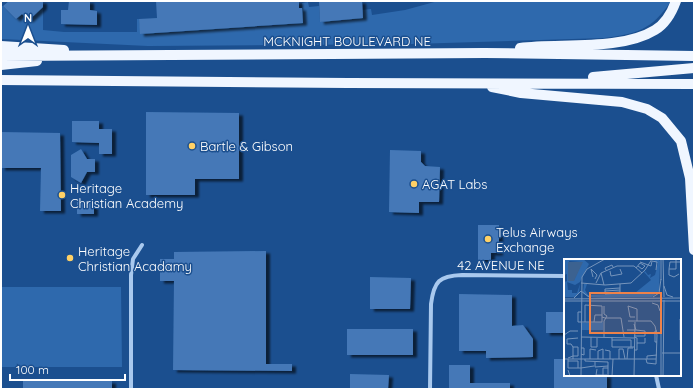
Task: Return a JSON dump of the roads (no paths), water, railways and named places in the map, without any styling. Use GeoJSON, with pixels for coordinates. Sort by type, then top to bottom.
{"type":"FeatureCollection","features":[{"type":"Feature","properties":{"kind":"main road"},"geometry":{"type":"LineString","coordinates":[[485,53],[543,45],[610,44],[638,38],[656,30],[670,14],[676,1]]}},
{"type":"Feature","properties":{"kind":"main road"},"geometry":{"type":"LineString","coordinates":[[1,46],[57,50],[97,56]]}},
{"type":"Feature","properties":{"kind":"main road","name":"MCKNIGHT BOULEVARD NE"},"geometry":{"type":"LineString","coordinates":[[1,56],[485,53],[694,56]]}},
{"type":"Feature","properties":{"kind":"main road"},"geometry":{"type":"LineString","coordinates":[[1,65],[22,64],[59,56]]}},
{"type":"Feature","properties":{"kind":"main road"},"geometry":{"type":"LineString","coordinates":[[537,83],[694,68]]}},
{"type":"Feature","properties":{"kind":"main road"},"geometry":{"type":"LineString","coordinates":[[3,81],[694,84]]}},
{"type":"Feature","properties":{"kind":"main road"},"geometry":{"type":"LineString","coordinates":[[472,84],[521,93],[622,102],[646,110],[662,118],[681,141],[690,178],[694,250]]}},
{"type":"Feature","properties":{"kind":"street"},"geometry":{"type":"LineString","coordinates":[[131,389],[131,275],[133,259],[142,245]]}},
{"type":"Feature","properties":{"kind":"street","name":"42 AVENUE NE"},"geometry":{"type":"LineString","coordinates":[[430,389],[431,304],[433,290],[438,281],[448,276],[460,275],[564,276]]}},
{"type":"Feature","properties":{"kind":"street"},"geometry":{"type":"LineString","coordinates":[[656,376],[659,389]]}},
{"type":"Feature","properties":{"kind":"place","name":"Bartle & Gibson"},"geometry":{"type":"Point","coordinates":[192,146]}},
{"type":"Feature","properties":{"kind":"place","name":"AGAT Labs"},"geometry":{"type":"Point","coordinates":[414,184]}},
{"type":"Feature","properties":{"kind":"place","name":"Heritage Christian Academy"},"geometry":{"type":"Point","coordinates":[62,195]}},
{"type":"Feature","properties":{"kind":"place","name":"Telus Airways Exchange"},"geometry":{"type":"Point","coordinates":[488,239]}},
{"type":"Feature","properties":{"kind":"place","name":"Heritage Christian Acadamy"},"geometry":{"type":"Point","coordinates":[70,258]}}]}
